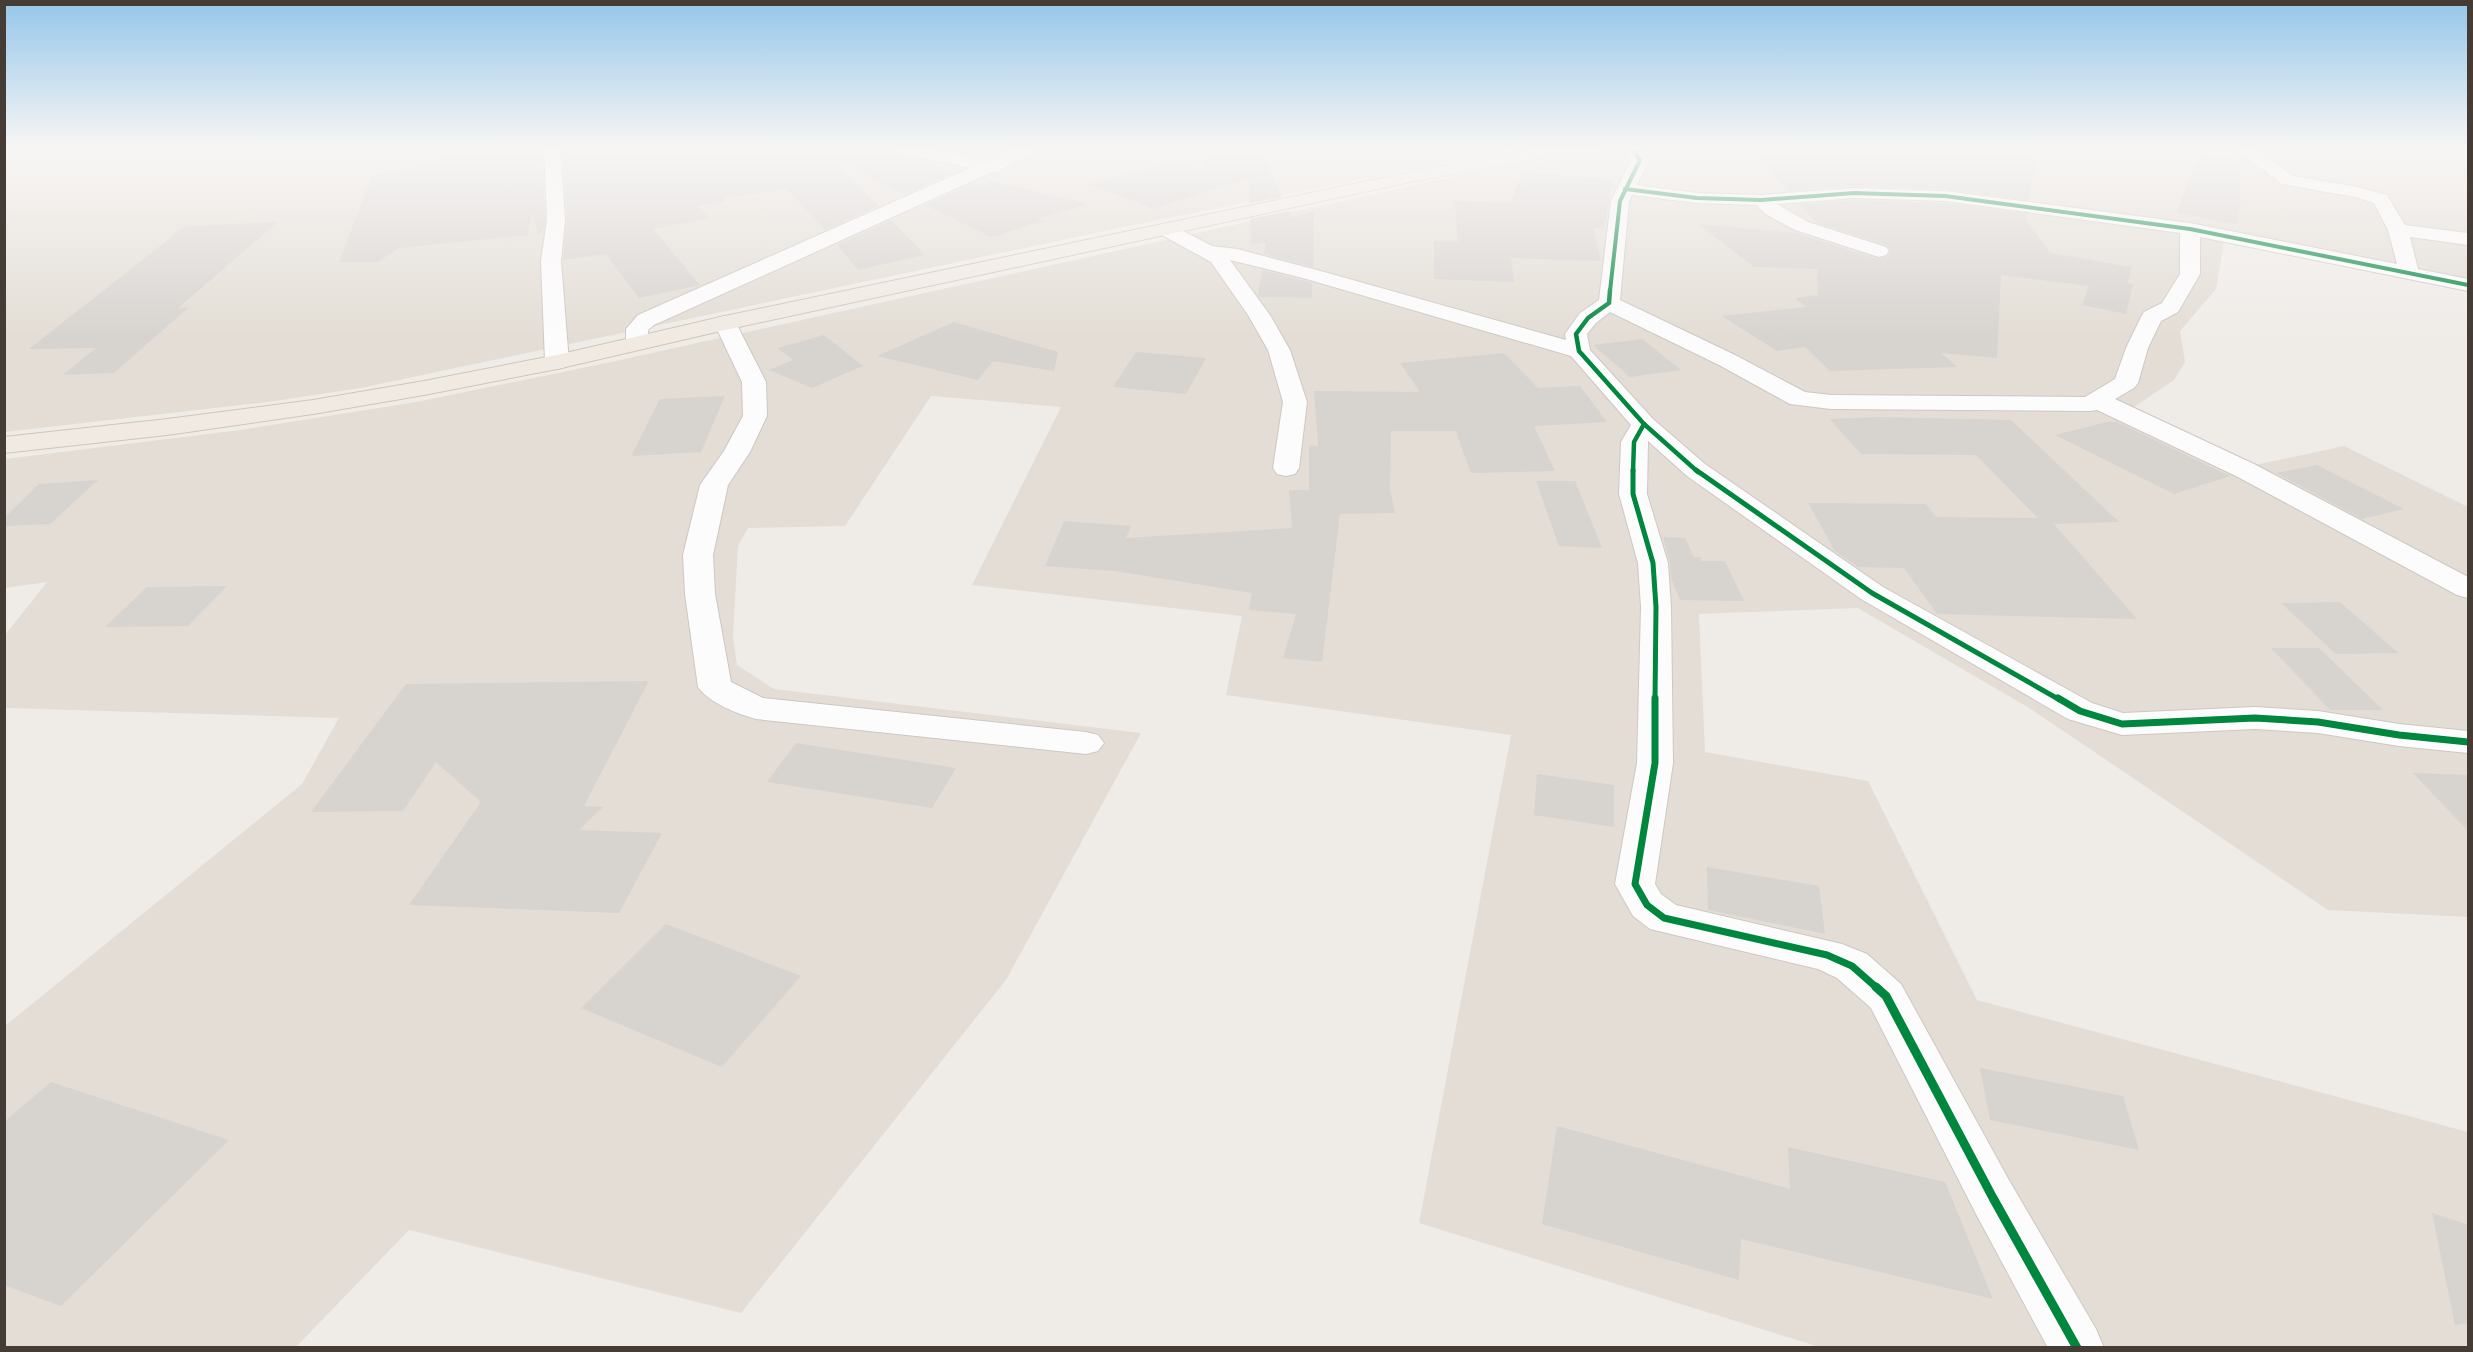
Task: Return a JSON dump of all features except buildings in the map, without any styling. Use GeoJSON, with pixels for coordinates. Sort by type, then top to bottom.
{"type":"FeatureCollection","features":[{"type":"Feature","properties":{"kind":"main road"},"geometry":{"type":"LineString","coordinates":[[4,445],[313,407],[557,362],[725,323],[1258,210]]}},
{"type":"Feature","properties":{"kind":"street"},"geometry":{"type":"LineString","coordinates":[[555,210],[551,261],[557,362]]}},
{"type":"Feature","properties":{"kind":"street"},"geometry":{"type":"LineString","coordinates":[[637,343],[637,328],[646,320],[895,210]]}},
{"type":"Feature","properties":{"kind":"street"},"geometry":{"type":"LineString","coordinates":[[1619,210],[1609,303],[1588,318],[1576,334],[1579,351],[1644,424],[1696,470],[1872,593],[2080,711],[2122,724],[2255,718],[2318,722],[2399,735],[2469,742]]}},
{"type":"Feature","properties":{"kind":"street"},"geometry":{"type":"LineString","coordinates":[[1774,210],[1793,224],[1832,234],[1879,251]]}},
{"type":"Feature","properties":{"kind":"street"},"geometry":{"type":"LineString","coordinates":[[2050,210],[2190,229],[2469,285]]}},
{"type":"Feature","properties":{"kind":"street"},"geometry":{"type":"LineString","coordinates":[[2388,210],[2398,230],[2409,273]]}},
{"type":"Feature","properties":{"kind":"street"},"geometry":{"type":"LineString","coordinates":[[1609,303],[1727,360],[1799,399],[1814,402],[2090,404],[2126,383],[2137,348],[2152,317],[2170,307],[2190,274],[2190,229]]}},
{"type":"Feature","properties":{"kind":"street"},"geometry":{"type":"LineString","coordinates":[[1167,230],[1218,258],[1258,315],[1279,350],[1295,402],[1286,468]]}},
{"type":"Feature","properties":{"kind":"street"},"geometry":{"type":"LineString","coordinates":[[2398,230],[2469,239]]}},
{"type":"Feature","properties":{"kind":"street"},"geometry":{"type":"LineString","coordinates":[[1208,252],[1237,255],[1310,274],[1579,351]]}},
{"type":"Feature","properties":{"kind":"street"},"geometry":{"type":"LineString","coordinates":[[725,323],[754,382],[755,416],[737,452],[714,485],[698,555],[700,594],[715,687],[756,708],[1086,743]]}},
{"type":"Feature","properties":{"kind":"street"},"geometry":{"type":"LineString","coordinates":[[2097,400],[2245,470],[2469,589]]}},
{"type":"Feature","properties":{"kind":"street"},"geometry":{"type":"LineString","coordinates":[[1644,424],[1634,442],[1633,495],[1653,563],[1656,607],[1655,763],[1635,884],[1647,905],[1664,918],[1827,955],[1852,966],[1886,996],[1993,1198],[2077,1347]]}},
{"type":"Feature","properties":{"kind":"shaded area"},"geometry":{"type":"Polygon","coordinates":[[[4,210],[1207,210],[361,388],[268,402],[5,432],[4,210]]]}},
{"type":"Feature","properties":{"kind":"shaded area"},"geometry":{"type":"Polygon","coordinates":[[[1301,210],[2468,210],[2468,291],[2224,242],[2216,289],[2180,331],[2185,362],[2174,380],[2134,407],[2255,465],[2344,446],[2468,507],[2468,917],[2328,910],[2031,709],[1858,608],[1699,614],[1705,752],[1868,781],[1977,1000],[2468,1132],[2468,1347],[1820,1347],[1419,1223],[1511,735],[1226,695],[1242,616],[972,585],[1061,407],[931,396],[845,526],[748,528],[738,546],[733,637],[737,665],[774,689],[1141,733],[1006,980],[741,1313],[409,1230],[296,1347],[5,1347],[5,1026],[302,784],[339,718],[5,708],[5,635],[47,582],[5,588],[5,459],[240,430],[416,402],[611,362],[1301,210]]]}},
{"type":"Feature","properties":{"kind":"cycle path"},"geometry":{"type":"LineString","coordinates":[[1619,210],[1609,303],[1588,318],[1576,334],[1579,351],[1644,424],[1696,470],[1872,593],[2080,711],[2122,724],[2255,718],[2318,722],[2399,735],[2468,742]]}},
{"type":"Feature","properties":{"kind":"cycle path"},"geometry":{"type":"LineString","coordinates":[[2050,210],[2190,229],[2468,285]]}},
{"type":"Feature","properties":{"kind":"cycle path"},"geometry":{"type":"LineString","coordinates":[[1644,424],[1634,442],[1633,494],[1653,563],[1656,607],[1655,763],[1635,884],[1647,905],[1664,918],[1827,955],[1852,966],[1886,996],[1993,1198],[2077,1348]]}}]}
